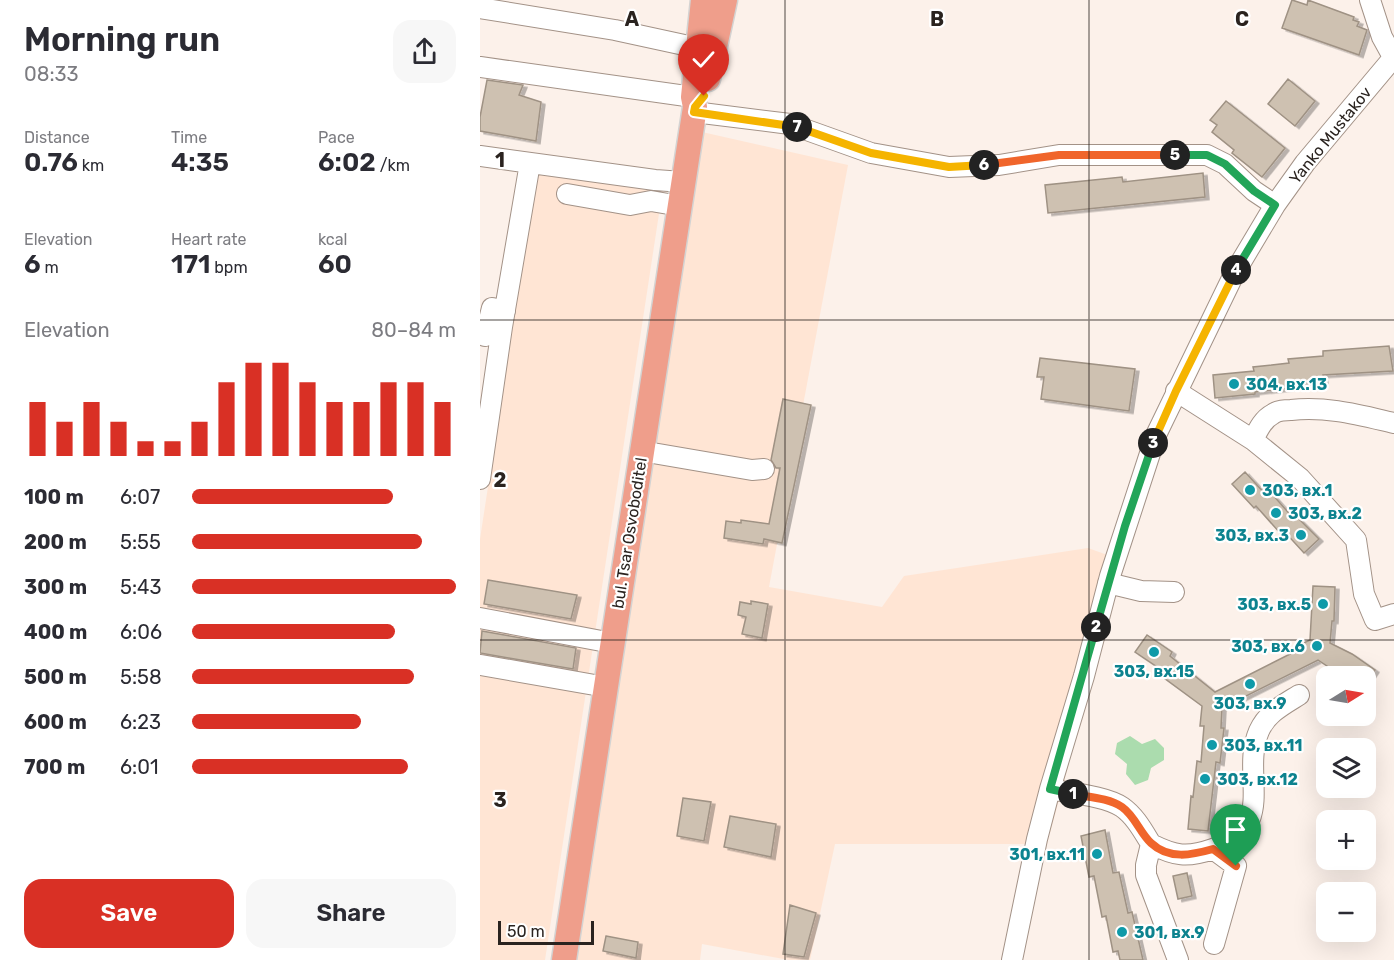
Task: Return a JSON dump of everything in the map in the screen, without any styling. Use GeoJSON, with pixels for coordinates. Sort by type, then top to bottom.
{"type":"FeatureCollection","features":[{"type":"Feature","properties":{"kind":"main road","name":"bul. Tsar Osvoboditel"},"geometry":{"type":"LineString","coordinates":[[569,960],[612,643],[694,105],[703,0]]}},
{"type":"Feature","properties":{"kind":"main road","name":"bul. Tsar Osvoboditel"},"geometry":{"type":"LineString","coordinates":[[694,105],[704,96],[725,0]]}},
{"type":"Feature","properties":{"kind":"street"},"geometry":{"type":"LineString","coordinates":[[1370,0],[1382,38],[1394,57]]}},
{"type":"Feature","properties":{"kind":"street"},"geometry":{"type":"LineString","coordinates":[[480,8],[615,30],[698,48]]}},
{"type":"Feature","properties":{"kind":"street","name":"Yanko Mustakov"},"geometry":{"type":"LineString","coordinates":[[1012,960],[1050,789],[1084,676],[1108,583],[1144,467],[1176,391],[1235,272],[1275,205],[1305,163],[1394,57]]}},
{"type":"Feature","properties":{"kind":"street"},"geometry":{"type":"LineString","coordinates":[[480,67],[790,124],[871,153],[949,167],[999,165],[1059,155],[1207,155],[1225,164],[1254,191],[1275,205]]}},
{"type":"Feature","properties":{"kind":"street"},"geometry":{"type":"LineString","coordinates":[[480,156],[530,163],[681,194]]}},
{"type":"Feature","properties":{"kind":"street"},"geometry":{"type":"LineString","coordinates":[[480,479],[530,163]]}},
{"type":"Feature","properties":{"kind":"street"},"geometry":{"type":"LineString","coordinates":[[567,194],[630,205],[681,194]]}},
{"type":"Feature","properties":{"kind":"street"},"geometry":{"type":"LineString","coordinates":[[480,334],[485,336],[492,308],[505,311]]}},
{"type":"Feature","properties":{"kind":"street"},"geometry":{"type":"LineString","coordinates":[[1176,391],[1253,440],[1300,478],[1356,540],[1364,594],[1375,620],[1394,614]]}},
{"type":"Feature","properties":{"kind":"street"},"geometry":{"type":"LineString","coordinates":[[1253,440],[1262,423],[1271,414],[1279,411],[1311,408],[1335,409],[1394,423]]}},
{"type":"Feature","properties":{"kind":"street"},"geometry":{"type":"LineString","coordinates":[[641,451],[752,470],[764,469]]}},
{"type":"Feature","properties":{"kind":"street"},"geometry":{"type":"LineString","coordinates":[[1108,583],[1141,591],[1174,592]]}},
{"type":"Feature","properties":{"kind":"street"},"geometry":{"type":"LineString","coordinates":[[480,618],[612,643]]}},
{"type":"Feature","properties":{"kind":"street"},"geometry":{"type":"LineString","coordinates":[[481,665],[606,687]]}},
{"type":"Feature","properties":{"kind":"street"},"geometry":{"type":"LineString","coordinates":[[1050,789],[1114,802],[1124,808],[1136,821],[1151,844],[1171,854],[1179,856],[1225,845],[1239,834],[1251,815],[1255,795],[1254,756],[1263,725],[1279,707],[1299,695]]}},
{"type":"Feature","properties":{"kind":"street"},"geometry":{"type":"LineString","coordinates":[[1151,844],[1146,875],[1178,960]]}},
{"type":"Feature","properties":{"kind":"street"},"geometry":{"type":"LineString","coordinates":[[1213,849],[1236,866],[1214,944]]}},
{"type":"Feature","properties":{"kind":"shaded area"},"geometry":{"type":"Polygon","coordinates":[[[702,132],[848,165],[769,587],[882,607],[904,576],[1088,548],[1124,561],[1047,844],[835,844],[810,960],[789,960],[702,944],[700,960],[577,960],[702,132]]]}},
{"type":"Feature","properties":{"kind":"shaded area"},"geometry":{"type":"Polygon","coordinates":[[[538,161],[664,181],[545,960],[480,960],[480,539],[538,161]]]}},
{"type":"Feature","properties":{"kind":"green space"},"geometry":{"type":"Polygon","coordinates":[[[1130,736],[1142,744],[1155,739],[1164,748],[1164,760],[1151,768],[1148,780],[1135,785],[1126,774],[1127,764],[1115,754],[1117,743],[1130,736]]]}},
{"type":"Feature","properties":{"kind":"building"},"geometry":{"type":"Polygon","coordinates":[[[1292,0],[1307,5],[1308,0],[1354,17],[1353,20],[1359,22],[1357,26],[1367,30],[1359,55],[1282,28],[1292,0]]]}},
{"type":"Feature","properties":{"kind":"building"},"geometry":{"type":"Polygon","coordinates":[[[1288,79],[1315,101],[1295,126],[1268,104],[1288,79]]]}},
{"type":"Feature","properties":{"kind":"building"},"geometry":{"type":"Polygon","coordinates":[[[487,80],[523,85],[519,95],[541,102],[536,141],[480,131],[480,117],[487,80]]]}},
{"type":"Feature","properties":{"kind":"building"},"geometry":{"type":"Polygon","coordinates":[[[1226,101],[1285,148],[1262,177],[1232,153],[1234,150],[1212,132],[1217,125],[1210,120],[1226,101]]]}},
{"type":"Feature","properties":{"kind":"building"},"geometry":{"type":"Polygon","coordinates":[[[1203,173],[1205,197],[1048,213],[1045,185],[1122,177],[1123,182],[1203,173]]]}},
{"type":"Feature","properties":{"kind":"building"},"geometry":{"type":"Polygon","coordinates":[[[1389,346],[1393,371],[1323,375],[1324,381],[1290,384],[1291,388],[1215,398],[1213,375],[1254,371],[1253,367],[1289,363],[1288,359],[1323,356],[1323,351],[1389,346]]]}},
{"type":"Feature","properties":{"kind":"building"},"geometry":{"type":"Polygon","coordinates":[[[1040,358],[1135,369],[1129,411],[1041,399],[1044,377],[1037,377],[1040,358]]]}},
{"type":"Feature","properties":{"kind":"building"},"geometry":{"type":"Polygon","coordinates":[[[783,399],[811,405],[782,543],[764,539],[763,544],[724,538],[726,521],[741,523],[741,520],[769,524],[780,468],[776,468],[771,460],[783,399]]]}},
{"type":"Feature","properties":{"kind":"building"},"geometry":{"type":"Polygon","coordinates":[[[1245,472],[1268,497],[1272,494],[1295,520],[1298,518],[1319,539],[1304,553],[1283,530],[1280,533],[1232,484],[1245,472]]]}},
{"type":"Feature","properties":{"kind":"building"},"geometry":{"type":"Polygon","coordinates":[[[488,580],[577,595],[571,619],[484,604],[488,580]]]}},
{"type":"Feature","properties":{"kind":"building"},"geometry":{"type":"Polygon","coordinates":[[[1313,586],[1335,587],[1334,621],[1332,621],[1330,643],[1369,666],[1327,666],[1318,660],[1222,708],[1221,728],[1224,728],[1220,763],[1216,762],[1208,831],[1188,829],[1197,761],[1201,762],[1204,726],[1200,726],[1202,706],[1160,675],[1163,671],[1135,652],[1147,635],[1172,652],[1170,656],[1215,692],[1294,652],[1293,648],[1310,640],[1313,586]]]}},
{"type":"Feature","properties":{"kind":"building"},"geometry":{"type":"Polygon","coordinates":[[[751,601],[768,604],[762,638],[742,634],[746,617],[738,615],[740,602],[751,604],[751,601]]]}},
{"type":"Feature","properties":{"kind":"building"},"geometry":{"type":"Polygon","coordinates":[[[482,631],[576,648],[573,669],[480,653],[482,631]]]}},
{"type":"Feature","properties":{"kind":"building"},"geometry":{"type":"Polygon","coordinates":[[[683,798],[711,802],[704,841],[677,836],[683,798]]]}},
{"type":"Feature","properties":{"kind":"building"},"geometry":{"type":"Polygon","coordinates":[[[730,816],[776,824],[771,857],[724,847],[730,816]]]}},
{"type":"Feature","properties":{"kind":"building"},"geometry":{"type":"Polygon","coordinates":[[[1105,830],[1113,873],[1119,872],[1128,913],[1132,912],[1143,960],[1120,960],[1118,951],[1113,952],[1106,916],[1102,917],[1094,876],[1089,877],[1081,836],[1105,830]]]}},
{"type":"Feature","properties":{"kind":"building"},"geometry":{"type":"Polygon","coordinates":[[[1187,873],[1192,896],[1178,899],[1173,876],[1187,873]]]}},
{"type":"Feature","properties":{"kind":"building"},"geometry":{"type":"Polygon","coordinates":[[[790,905],[816,913],[804,957],[783,954],[790,905]]]}},
{"type":"Feature","properties":{"kind":"building"},"geometry":{"type":"Polygon","coordinates":[[[606,936],[638,942],[636,958],[603,951],[606,936]]]}},
{"type":"Feature","properties":{"kind":"place","name":"304, вх.13"},"geometry":{"type":"Point","coordinates":[1234,384]}},
{"type":"Feature","properties":{"kind":"place","name":"303, вх.1"},"geometry":{"type":"Point","coordinates":[1250,490]}},
{"type":"Feature","properties":{"kind":"place","name":"303, вх.2"},"geometry":{"type":"Point","coordinates":[1276,513]}},
{"type":"Feature","properties":{"kind":"place","name":"303, вх.3"},"geometry":{"type":"Point","coordinates":[1301,535]}},
{"type":"Feature","properties":{"kind":"place","name":"303, вх.5"},"geometry":{"type":"Point","coordinates":[1323,604]}},
{"type":"Feature","properties":{"kind":"place","name":"303, вх.6"},"geometry":{"type":"Point","coordinates":[1317,646]}},
{"type":"Feature","properties":{"kind":"place","name":"303, вх.15"},"geometry":{"type":"Point","coordinates":[1154,652]}},
{"type":"Feature","properties":{"kind":"place","name":"303, вх.9"},"geometry":{"type":"Point","coordinates":[1250,684]}},
{"type":"Feature","properties":{"kind":"place","name":"303, вх.11"},"geometry":{"type":"Point","coordinates":[1212,745]}},
{"type":"Feature","properties":{"kind":"place","name":"303, вх.12"},"geometry":{"type":"Point","coordinates":[1205,779]}},
{"type":"Feature","properties":{"kind":"place","name":"301, вх.11"},"geometry":{"type":"Point","coordinates":[1097,854]}},
{"type":"Feature","properties":{"kind":"place","name":"301, вх.9"},"geometry":{"type":"Point","coordinates":[1122,932]}},
{"type":"Feature","properties":{"kind":"route"},"geometry":{"type":"LineString","coordinates":[[704,96],[695,107],[694,112],[790,124],[871,153],[949,167],[999,165],[1059,155],[1207,155],[1225,164],[1254,191],[1275,205],[1235,272],[1156,435],[1110,576],[1084,676],[1050,789],[1114,802],[1124,808],[1136,821],[1151,844],[1171,854],[1179,856],[1198,854],[1213,849],[1234,862],[1236,866]]}}]}
